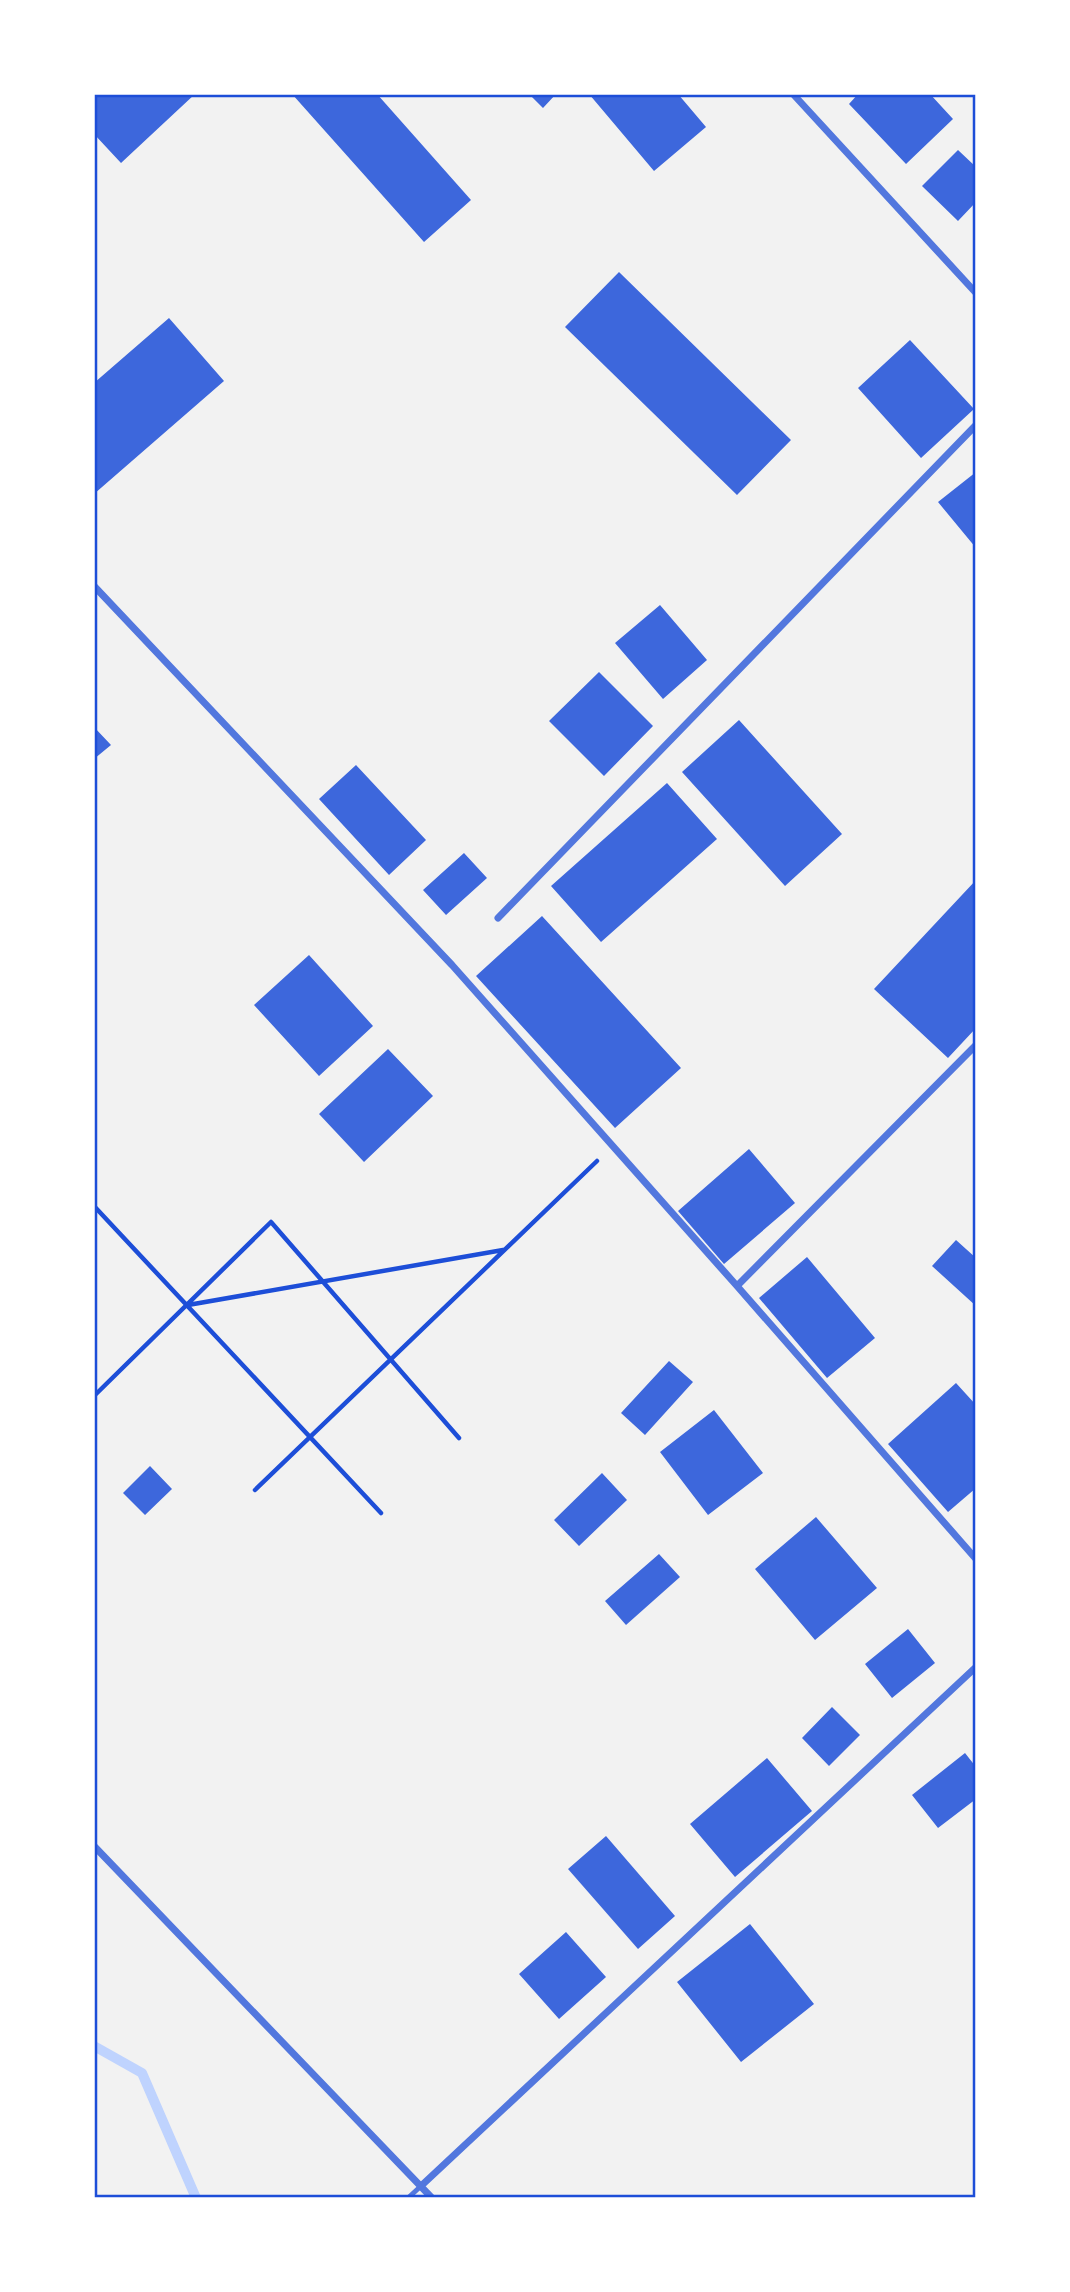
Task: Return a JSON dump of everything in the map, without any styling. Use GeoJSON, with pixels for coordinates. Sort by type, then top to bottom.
{"type":"FeatureCollection","features":[{"type":"Feature","properties":{"kind":"street"},"geometry":{"type":"LineString","coordinates":[[793,94],[975,293]]}},
{"type":"Feature","properties":{"kind":"street"},"geometry":{"type":"LineString","coordinates":[[498,918],[975,425]]}},
{"type":"Feature","properties":{"kind":"street"},"geometry":{"type":"LineString","coordinates":[[94,586],[452,965],[975,1559]]}},
{"type":"Feature","properties":{"kind":"street"},"geometry":{"type":"LineString","coordinates":[[737,1286],[975,1045]]}},
{"type":"Feature","properties":{"kind":"street"},"geometry":{"type":"LineString","coordinates":[[421,2186],[975,1667]]}},
{"type":"Feature","properties":{"kind":"street"},"geometry":{"type":"LineString","coordinates":[[94,1846],[432,2197]]}},
{"type":"Feature","properties":{"kind":"lane"},"geometry":{"type":"LineString","coordinates":[[94,1860],[104,1856]]}},
{"type":"Feature","properties":{"kind":"lane"},"geometry":{"type":"LineString","coordinates":[[408,2197],[421,2186]]}},
{"type":"Feature","properties":{"kind":"path"},"geometry":{"type":"LineString","coordinates":[[255,1490],[613,1146]]}},
{"type":"Feature","properties":{"kind":"path"},"geometry":{"type":"LineString","coordinates":[[94,1206],[381,1513]]}},
{"type":"Feature","properties":{"kind":"path"},"geometry":{"type":"LineString","coordinates":[[94,1396],[271,1222],[459,1438]]}},
{"type":"Feature","properties":{"kind":"path"},"geometry":{"type":"LineString","coordinates":[[187,1305],[504,1250]]}},
{"type":"Feature","properties":{"kind":"building"},"geometry":{"type":"Polygon","coordinates":[[[94,94],[195,94],[121,163],[94,134],[94,94]]]}},
{"type":"Feature","properties":{"kind":"building"},"geometry":{"type":"Polygon","coordinates":[[[292,94],[377,94],[471,200],[424,242],[292,94]]]}},
{"type":"Feature","properties":{"kind":"building"},"geometry":{"type":"Polygon","coordinates":[[[529,94],[556,94],[543,108],[529,94]]]}},
{"type":"Feature","properties":{"kind":"building"},"geometry":{"type":"Polygon","coordinates":[[[589,94],[678,94],[706,127],[654,171],[589,94]]]}},
{"type":"Feature","properties":{"kind":"building"},"geometry":{"type":"Polygon","coordinates":[[[858,94],[930,94],[953,119],[906,164],[849,104],[858,94]]]}},
{"type":"Feature","properties":{"kind":"building"},"geometry":{"type":"Polygon","coordinates":[[[958,150],[976,167],[976,202],[958,221],[922,186],[958,150]]]}},
{"type":"Feature","properties":{"kind":"building"},"geometry":{"type":"Polygon","coordinates":[[[619,272],[791,440],[737,495],[565,327],[619,272]]]}},
{"type":"Feature","properties":{"kind":"building"},"geometry":{"type":"Polygon","coordinates":[[[169,318],[224,381],[94,494],[94,383],[169,318]]]}},
{"type":"Feature","properties":{"kind":"building"},"geometry":{"type":"Polygon","coordinates":[[[910,340],[974,409],[921,458],[858,388],[910,340]]]}},
{"type":"Feature","properties":{"kind":"building"},"geometry":{"type":"Polygon","coordinates":[[[976,472],[976,548],[938,502],[976,472]]]}},
{"type":"Feature","properties":{"kind":"building"},"geometry":{"type":"Polygon","coordinates":[[[660,605],[707,660],[663,699],[615,643],[660,605]]]}},
{"type":"Feature","properties":{"kind":"building"},"geometry":{"type":"Polygon","coordinates":[[[599,672],[653,726],[604,776],[549,721],[599,672]]]}},
{"type":"Feature","properties":{"kind":"building"},"geometry":{"type":"Polygon","coordinates":[[[739,720],[842,834],[785,886],[682,772],[739,720]]]}},
{"type":"Feature","properties":{"kind":"building"},"geometry":{"type":"Polygon","coordinates":[[[94,727],[111,745],[94,759],[94,727]]]}},
{"type":"Feature","properties":{"kind":"building"},"geometry":{"type":"Polygon","coordinates":[[[356,765],[426,840],[389,875],[319,799],[356,765]]]}},
{"type":"Feature","properties":{"kind":"building"},"geometry":{"type":"Polygon","coordinates":[[[667,783],[717,839],[601,942],[551,886],[667,783]]]}},
{"type":"Feature","properties":{"kind":"building"},"geometry":{"type":"Polygon","coordinates":[[[464,853],[487,878],[446,915],[423,890],[464,853]]]}},
{"type":"Feature","properties":{"kind":"building"},"geometry":{"type":"Polygon","coordinates":[[[976,880],[976,1028],[948,1058],[874,989],[976,880]]]}},
{"type":"Feature","properties":{"kind":"building"},"geometry":{"type":"Polygon","coordinates":[[[542,916],[681,1068],[615,1128],[476,976],[542,916]]]}},
{"type":"Feature","properties":{"kind":"building"},"geometry":{"type":"Polygon","coordinates":[[[309,955],[373,1026],[319,1076],[254,1005],[309,955]]]}},
{"type":"Feature","properties":{"kind":"building"},"geometry":{"type":"Polygon","coordinates":[[[388,1049],[433,1096],[364,1162],[319,1114],[388,1049]]]}},
{"type":"Feature","properties":{"kind":"building"},"geometry":{"type":"Polygon","coordinates":[[[749,1149],[795,1203],[724,1264],[678,1211],[749,1149]]]}},
{"type":"Feature","properties":{"kind":"building"},"geometry":{"type":"Polygon","coordinates":[[[956,1240],[976,1258],[976,1306],[932,1266],[956,1240]]]}},
{"type":"Feature","properties":{"kind":"building"},"geometry":{"type":"Polygon","coordinates":[[[807,1257],[875,1338],[827,1378],[759,1298],[807,1257]]]}},
{"type":"Feature","properties":{"kind":"building"},"geometry":{"type":"Polygon","coordinates":[[[669,1361],[693,1382],[645,1435],[621,1413],[669,1361]]]}},
{"type":"Feature","properties":{"kind":"building"},"geometry":{"type":"Polygon","coordinates":[[[956,1383],[976,1405],[976,1488],[948,1512],[888,1444],[956,1383]]]}},
{"type":"Feature","properties":{"kind":"building"},"geometry":{"type":"Polygon","coordinates":[[[714,1410],[763,1473],[708,1515],[660,1452],[714,1410]]]}},
{"type":"Feature","properties":{"kind":"building"},"geometry":{"type":"Polygon","coordinates":[[[150,1466],[172,1489],[145,1515],[123,1493],[150,1466]]]}},
{"type":"Feature","properties":{"kind":"building"},"geometry":{"type":"Polygon","coordinates":[[[602,1473],[627,1500],[579,1546],[554,1520],[602,1473]]]}},
{"type":"Feature","properties":{"kind":"building"},"geometry":{"type":"Polygon","coordinates":[[[816,1517],[877,1588],[815,1640],[755,1569],[816,1517]]]}},
{"type":"Feature","properties":{"kind":"building"},"geometry":{"type":"Polygon","coordinates":[[[659,1554],[680,1577],[626,1625],[605,1601],[659,1554]]]}},
{"type":"Feature","properties":{"kind":"building"},"geometry":{"type":"Polygon","coordinates":[[[908,1629],[935,1663],[892,1698],[865,1664],[908,1629]]]}},
{"type":"Feature","properties":{"kind":"building"},"geometry":{"type":"Polygon","coordinates":[[[832,1707],[860,1735],[829,1766],[802,1738],[832,1707]]]}},
{"type":"Feature","properties":{"kind":"building"},"geometry":{"type":"Polygon","coordinates":[[[965,1753],[976,1767],[976,1799],[938,1828],[912,1795],[965,1753]]]}},
{"type":"Feature","properties":{"kind":"building"},"geometry":{"type":"Polygon","coordinates":[[[767,1758],[812,1811],[735,1877],[690,1824],[767,1758]]]}},
{"type":"Feature","properties":{"kind":"building"},"geometry":{"type":"Polygon","coordinates":[[[606,1836],[675,1916],[638,1949],[568,1869],[606,1836]]]}},
{"type":"Feature","properties":{"kind":"building"},"geometry":{"type":"Polygon","coordinates":[[[750,1924],[814,2004],[741,2062],[677,1982],[750,1924]]]}},
{"type":"Feature","properties":{"kind":"building"},"geometry":{"type":"Polygon","coordinates":[[[566,1932],[606,1977],[559,2019],[519,1974],[566,1932]]]}},
{"type":"Feature","properties":{"kind":"waterway"},"geometry":{"type":"LineString","coordinates":[[94,2046],[142,2073],[196,2198]]}}]}
